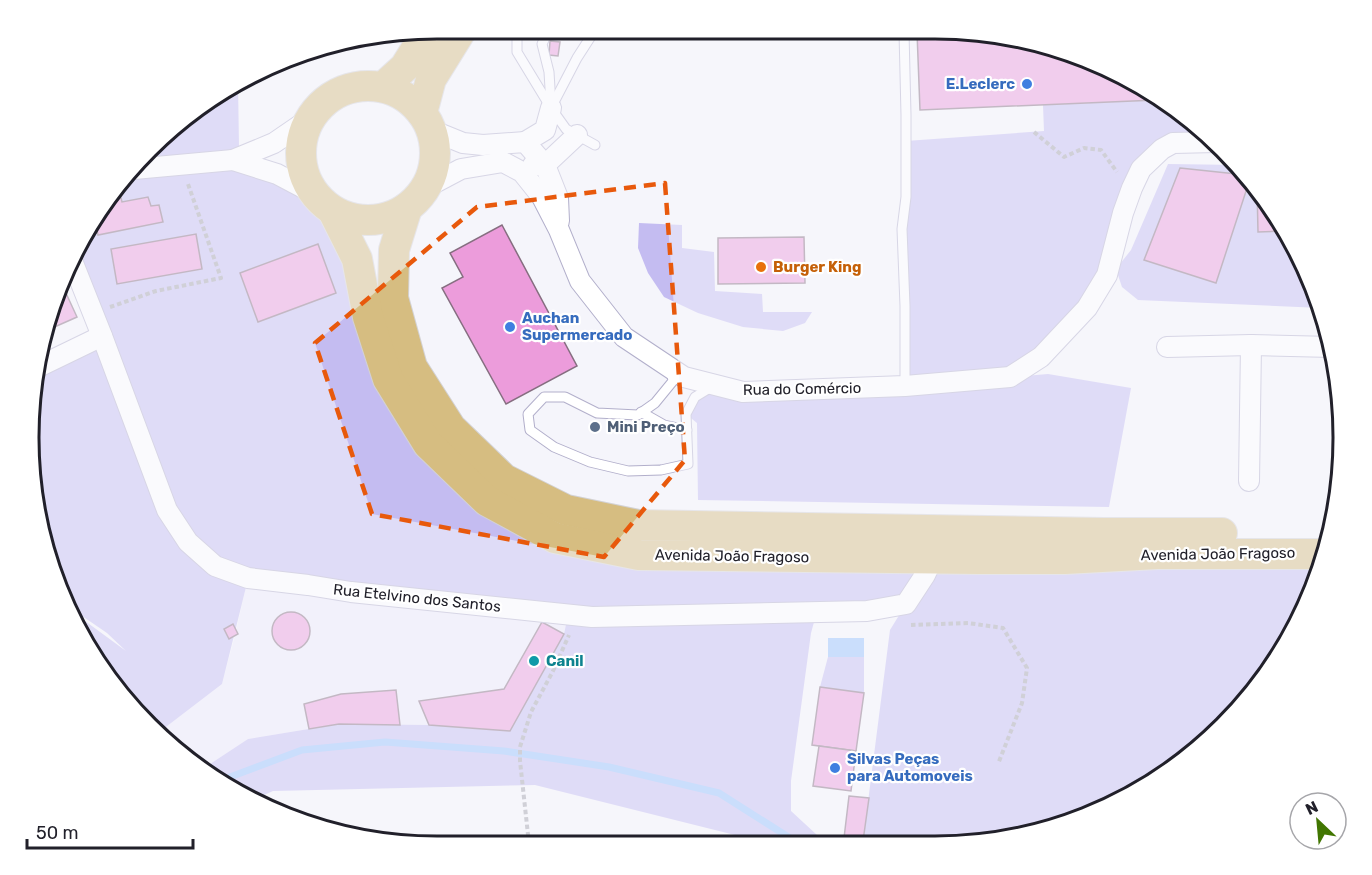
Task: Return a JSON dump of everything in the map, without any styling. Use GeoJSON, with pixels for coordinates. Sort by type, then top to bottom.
{"type":"FeatureCollection","features":[{"type":"Feature","properties":{"kind":"main road"},"geometry":{"type":"LineString","coordinates":[[427,122],[431,79],[456,39]]}},
{"type":"Feature","properties":{"kind":"main road"},"geometry":{"type":"LineString","coordinates":[[382,87],[405,67],[422,40]]}},
{"type":"Feature","properties":{"kind":"main road"},"geometry":{"type":"LineString","coordinates":[[367,85],[382,87],[403,95],[413,103],[427,122],[435,150],[433,170],[416,198],[390,216],[370,220],[351,218],[323,202],[304,176],[300,156],[302,137],[309,119],[327,99],[339,92],[367,85]]}},
{"type":"Feature","properties":{"kind":"main road","name":"Avenida João Fragoso"},"geometry":{"type":"LineString","coordinates":[[416,198],[394,250],[393,298],[412,368],[451,428],[504,479],[566,510],[639,525],[1104,533],[1321,533]]}},
{"type":"Feature","properties":{"kind":"main road","name":"Avenida João Fragoso"},"geometry":{"type":"LineString","coordinates":[[323,202],[357,259],[368,316],[388,379],[428,444],[487,501],[555,538],[639,555],[1065,559],[1157,554],[1315,554]]}},
{"type":"Feature","properties":{"kind":"street"},"geometry":{"type":"LineString","coordinates":[[427,122],[464,143],[483,145],[525,142],[545,130],[552,108]]}},
{"type":"Feature","properties":{"kind":"street"},"geometry":{"type":"LineString","coordinates":[[145,168],[232,160],[274,143],[309,119]]}},
{"type":"Feature","properties":{"kind":"street"},"geometry":{"type":"LineString","coordinates":[[416,198],[461,169],[503,162],[545,165],[577,135]]}},
{"type":"Feature","properties":{"kind":"street","name":"Rua do Comércio"},"geometry":{"type":"LineString","coordinates":[[525,142],[545,165],[558,198],[559,230]]}},
{"type":"Feature","properties":{"kind":"street","name":"Rua do Comércio"},"geometry":{"type":"LineString","coordinates":[[503,162],[522,172],[542,197],[559,230],[580,281],[624,337],[684,376],[743,392],[905,386],[1010,377],[1041,357],[1087,308],[1107,275],[1123,213],[1141,169],[1162,149],[1173,143],[1202,142]]}},
{"type":"Feature","properties":{"kind":"street"},"geometry":{"type":"LineString","coordinates":[[232,160],[277,174],[323,202]]}},
{"type":"Feature","properties":{"kind":"street","name":"Rua Etelvino dos Santos"},"geometry":{"type":"LineString","coordinates":[[76,270],[167,510],[188,542],[215,566],[248,579],[592,617],[867,611],[906,604],[933,558]]}},
{"type":"Feature","properties":{"kind":"street"},"geometry":{"type":"LineString","coordinates":[[46,364],[102,336]]}},
{"type":"Feature","properties":{"kind":"street"},"geometry":{"type":"LineString","coordinates":[[1167,347],[1251,345],[1322,347]]}},
{"type":"Feature","properties":{"kind":"street"},"geometry":{"type":"LineString","coordinates":[[1249,481],[1251,345]]}},
{"type":"Feature","properties":{"kind":"lane"},"geometry":{"type":"LineString","coordinates":[[517,39],[517,52],[566,129],[595,145]]}},
{"type":"Feature","properties":{"kind":"lane"},"geometry":{"type":"LineString","coordinates":[[544,39],[542,44],[549,72],[552,108]]}},
{"type":"Feature","properties":{"kind":"lane"},"geometry":{"type":"LineString","coordinates":[[552,108],[589,39]]}},
{"type":"Feature","properties":{"kind":"lane"},"geometry":{"type":"LineString","coordinates":[[904,39],[906,197],[902,229],[905,386]]}},
{"type":"Feature","properties":{"kind":"lane"},"geometry":{"type":"LineString","coordinates":[[670,367],[673,381],[655,403],[638,415],[597,413],[565,397],[544,397],[528,414],[530,430],[554,447],[590,462],[628,471],[661,470],[688,464],[686,414],[695,397],[715,385]]}},
{"type":"Feature","properties":{"kind":"lane"},"geometry":{"type":"LineString","coordinates":[[642,412],[664,425],[687,430]]}},
{"type":"Feature","properties":{"kind":"path"},"geometry":{"type":"LineString","coordinates":[[1034,132],[1064,157],[1084,148],[1101,150],[1132,188]]}},
{"type":"Feature","properties":{"kind":"path"},"geometry":{"type":"LineString","coordinates":[[93,315],[156,291],[221,278],[181,164]]}},
{"type":"Feature","properties":{"kind":"path"},"geometry":{"type":"LineString","coordinates":[[884,608],[905,626],[968,623],[1003,628],[1027,668],[1022,703],[998,764]]}},
{"type":"Feature","properties":{"kind":"path"},"geometry":{"type":"LineString","coordinates":[[528,836],[520,747],[531,712],[553,671],[578,615]]}},
{"type":"Feature","properties":{"kind":"highlighted area"},"geometry":{"type":"Polygon","coordinates":[[[665,183],[685,460],[604,557],[372,514],[315,343],[477,207],[665,183]]]}},
{"type":"Feature","properties":{"kind":"shaded area"},"geometry":{"type":"Polygon","coordinates":[[[238,92],[239,148],[313,193],[322,203],[368,317],[555,538],[1311,569],[1292,614],[1266,659],[1234,700],[1197,737],[1156,769],[1111,795],[1063,815],[1012,828],[961,835],[864,836],[890,630],[906,604],[817,611],[811,633],[791,781],[791,811],[817,835],[825,836],[739,836],[535,785],[273,791],[262,796],[210,764],[248,739],[339,724],[429,725],[510,731],[564,634],[568,615],[248,579],[222,684],[165,728],[121,680],[83,619],[126,651],[107,633],[80,614],[60,566],[42,490],[39,438],[42,385],[45,368],[99,342],[76,269],[92,238],[121,195],[156,156],[195,121],[238,92]]]}},
{"type":"Feature","properties":{"kind":"shaded area"},"geometry":{"type":"Polygon","coordinates":[[[1147,101],[1177,121],[1202,142],[1173,143],[1154,159],[1107,275],[1012,377],[1048,374],[1131,388],[1109,507],[698,500],[697,423],[686,414],[695,397],[715,385],[905,386],[906,141],[1044,131],[1043,105],[1147,101]]]}},
{"type":"Feature","properties":{"kind":"shaded area"},"geometry":{"type":"Polygon","coordinates":[[[1168,164],[1224,165],[1251,195],[1280,238],[1311,308],[1138,300],[1122,287],[1116,269],[1131,250],[1168,164]]]}},
{"type":"Feature","properties":{"kind":"shaded area"},"geometry":{"type":"Polygon","coordinates":[[[639,223],[682,225],[682,248],[714,252],[715,291],[762,294],[763,312],[812,312],[805,323],[783,331],[743,327],[698,313],[664,297],[648,273],[638,248],[639,223]]]}},
{"type":"Feature","properties":{"kind":"shaded area"},"geometry":{"type":"Polygon","coordinates":[[[248,578],[568,614],[564,634],[510,731],[429,725],[339,724],[248,739],[210,764],[165,728],[222,684],[248,578]]]}},
{"type":"Feature","properties":{"kind":"shaded area"},"geometry":{"type":"Polygon","coordinates":[[[828,657],[864,657],[864,693],[820,687],[828,657]]]}},
{"type":"Feature","properties":{"kind":"water"},"geometry":{"type":"Polygon","coordinates":[[[828,638],[864,638],[864,657],[828,657],[828,638]]]}},
{"type":"Feature","properties":{"kind":"building","name":"E.Leclerc"},"geometry":{"type":"Polygon","coordinates":[[[917,39],[987,42],[1038,53],[1087,69],[1147,100],[920,110],[917,39]]]}},
{"type":"Feature","properties":{"kind":"building"},"geometry":{"type":"Polygon","coordinates":[[[550,41],[560,42],[558,56],[549,55],[550,41]]]}},
{"type":"Feature","properties":{"kind":"building"},"geometry":{"type":"Polygon","coordinates":[[[1180,168],[1233,174],[1246,190],[1216,283],[1144,260],[1180,168]]]}},
{"type":"Feature","properties":{"kind":"building"},"geometry":{"type":"Polygon","coordinates":[[[148,197],[151,206],[159,205],[163,222],[98,235],[97,230],[119,198],[121,198],[122,202],[148,197]]]}},
{"type":"Feature","properties":{"kind":"building"},"geometry":{"type":"Polygon","coordinates":[[[1257,204],[1276,231],[1258,232],[1257,204]]]}},
{"type":"Feature","properties":{"kind":"building","name":"Auchan Supermercado"},"geometry":{"type":"Polygon","coordinates":[[[502,225],[577,366],[506,404],[442,288],[463,277],[450,253],[502,225]]]}},
{"type":"Feature","properties":{"kind":"building"},"geometry":{"type":"Polygon","coordinates":[[[196,234],[202,269],[117,284],[111,249],[196,234]]]}},
{"type":"Feature","properties":{"kind":"building","name":"Burger King"},"geometry":{"type":"Polygon","coordinates":[[[804,237],[805,283],[718,284],[718,238],[804,237]]]}},
{"type":"Feature","properties":{"kind":"building"},"geometry":{"type":"Polygon","coordinates":[[[318,244],[336,293],[258,322],[240,273],[318,244]]]}},
{"type":"Feature","properties":{"kind":"building"},"geometry":{"type":"Polygon","coordinates":[[[66,293],[77,317],[55,327],[66,293]]]}},
{"type":"Feature","properties":{"kind":"building"},"geometry":{"type":"Polygon","coordinates":[[[291,612],[304,618],[310,631],[304,644],[291,650],[278,644],[272,631],[278,618],[291,612]]]}},
{"type":"Feature","properties":{"kind":"building","name":"Canil"},"geometry":{"type":"Polygon","coordinates":[[[542,622],[564,634],[510,731],[429,725],[419,701],[504,689],[542,622]]]}},
{"type":"Feature","properties":{"kind":"building"},"geometry":{"type":"Polygon","coordinates":[[[233,624],[238,634],[229,639],[224,629],[233,624]]]}},
{"type":"Feature","properties":{"kind":"building"},"geometry":{"type":"Polygon","coordinates":[[[820,687],[864,693],[856,751],[812,745],[820,687]]]}},
{"type":"Feature","properties":{"kind":"building"},"geometry":{"type":"Polygon","coordinates":[[[396,690],[400,725],[339,724],[309,729],[304,704],[341,694],[396,690]]]}},
{"type":"Feature","properties":{"kind":"building","name":"Silvas Peças para Automoveis"},"geometry":{"type":"Polygon","coordinates":[[[819,746],[856,751],[851,791],[813,786],[819,746]]]}},
{"type":"Feature","properties":{"kind":"building","name":"Silvas Peças para Automoveis"},"geometry":{"type":"Polygon","coordinates":[[[849,796],[869,798],[864,836],[844,836],[849,796]]]}},
{"type":"Feature","properties":{"kind":"waterway"},"geometry":{"type":"LineString","coordinates":[[229,778],[302,750],[385,742],[504,751],[609,767],[719,793],[787,836]]}},
{"type":"Feature","properties":{"kind":"place","name":"E.Leclerc"},"geometry":{"type":"Point","coordinates":[1027,84]}},
{"type":"Feature","properties":{"kind":"place","name":"Burger King"},"geometry":{"type":"Point","coordinates":[761,267]}},
{"type":"Feature","properties":{"kind":"place","name":"Auchan Supermercado"},"geometry":{"type":"Point","coordinates":[510,327]}},
{"type":"Feature","properties":{"kind":"place","name":"Mini Preço"},"geometry":{"type":"Point","coordinates":[595,427]}},
{"type":"Feature","properties":{"kind":"place","name":"Canil"},"geometry":{"type":"Point","coordinates":[534,661]}},
{"type":"Feature","properties":{"kind":"place","name":"Silvas Peças para Automoveis"},"geometry":{"type":"Point","coordinates":[835,768]}}]}
